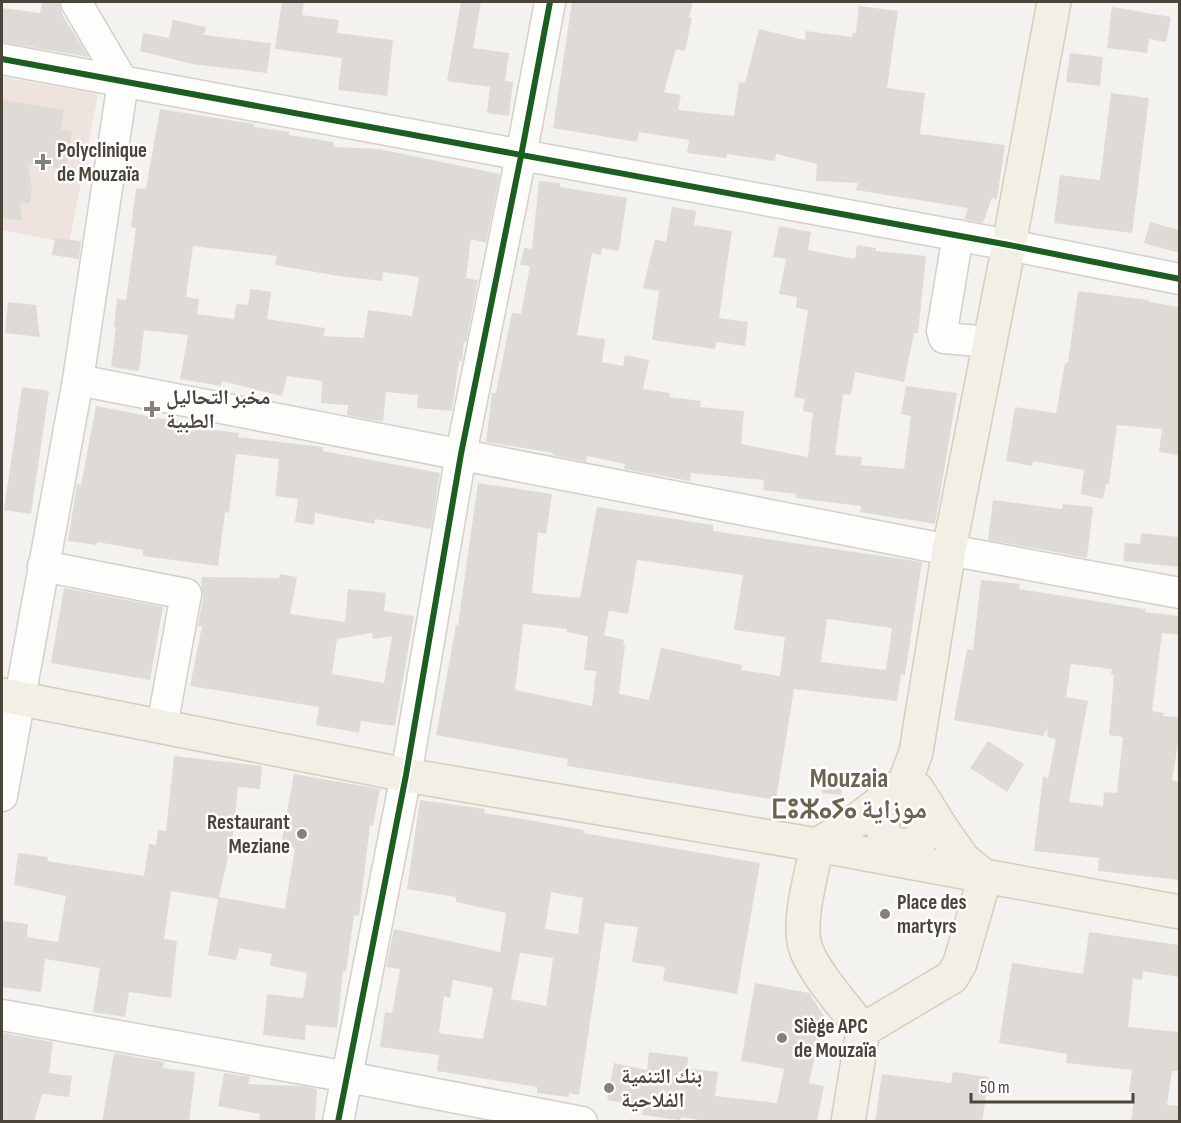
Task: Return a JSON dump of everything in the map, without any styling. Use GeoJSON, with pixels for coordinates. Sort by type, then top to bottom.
{"type":"FeatureCollection","features":[{"type":"Feature","properties":{"kind":"main road"},"geometry":{"type":"LineString","coordinates":[[902,842],[948,550],[1009,245],[1054,2]]}},
{"type":"Feature","properties":{"kind":"main road"},"geometry":{"type":"LineString","coordinates":[[10,697],[406,775],[817,845],[902,842],[985,877],[1179,912]]}},
{"type":"Feature","properties":{"kind":"main road"},"geometry":{"type":"LineString","coordinates":[[848,1122],[863,1030],[813,965],[804,944],[802,925],[817,845],[878,805],[913,773]]}},
{"type":"Feature","properties":{"kind":"main road"},"geometry":{"type":"LineString","coordinates":[[913,773],[963,859],[985,877]]}},
{"type":"Feature","properties":{"kind":"main road"},"geometry":{"type":"LineString","coordinates":[[863,1030],[952,977],[960,963],[985,877]]}},
{"type":"Feature","properties":{"kind":"street"},"geometry":{"type":"LineString","coordinates":[[2,796],[10,697],[43,566],[78,380],[123,82],[76,2]]}},
{"type":"Feature","properties":{"kind":"street"},"geometry":{"type":"LineString","coordinates":[[338,1122],[406,775],[461,454],[522,156],[550,2]]}},
{"type":"Feature","properties":{"kind":"street"},"geometry":{"type":"LineString","coordinates":[[2,59],[958,235],[1179,279]]}},
{"type":"Feature","properties":{"kind":"street"},"geometry":{"type":"LineString","coordinates":[[958,235],[942,331],[944,338],[990,342]]}},
{"type":"Feature","properties":{"kind":"street"},"geometry":{"type":"LineString","coordinates":[[78,380],[1179,593]]}},
{"type":"Feature","properties":{"kind":"street"},"geometry":{"type":"LineString","coordinates":[[43,566],[186,594],[162,727]]}},
{"type":"Feature","properties":{"kind":"street"},"geometry":{"type":"LineString","coordinates":[[2,1015],[348,1077],[582,1122]]}},
{"type":"Feature","properties":{"kind":"shaded area","name":"Polyclinique de Mouzaïa"},"geometry":{"type":"Polygon","coordinates":[[[2,77],[98,94],[69,243],[2,230],[2,77]]]}},
{"type":"Feature","properties":{"kind":"building"},"geometry":{"type":"Polygon","coordinates":[[[42,2],[59,2],[63,16],[89,57],[2,42],[2,8],[40,13],[42,2]]]}},
{"type":"Feature","properties":{"kind":"building"},"geometry":{"type":"Polygon","coordinates":[[[282,2],[304,2],[302,15],[339,20],[337,33],[393,40],[387,96],[338,90],[342,58],[275,49],[282,2]]]}},
{"type":"Feature","properties":{"kind":"building"},"geometry":{"type":"Polygon","coordinates":[[[461,2],[481,2],[473,48],[509,53],[505,81],[513,82],[509,116],[487,113],[490,87],[447,81],[461,2]]]}},
{"type":"Feature","properties":{"kind":"building"},"geometry":{"type":"Polygon","coordinates":[[[572,2],[693,2],[685,51],[676,49],[664,92],[681,95],[678,110],[734,116],[739,82],[745,83],[759,29],[805,40],[806,31],[852,37],[853,33],[856,33],[859,6],[898,11],[887,88],[925,93],[920,134],[1005,145],[997,199],[992,198],[983,223],[964,219],[968,208],[856,190],[858,183],[816,181],[817,164],[776,154],[775,161],[727,154],[726,158],[687,153],[689,140],[639,132],[637,142],[553,128],[572,2]]]}},
{"type":"Feature","properties":{"kind":"building"},"geometry":{"type":"Polygon","coordinates":[[[1112,7],[1171,17],[1166,42],[1149,39],[1147,53],[1107,48],[1112,7]]]}},
{"type":"Feature","properties":{"kind":"building"},"geometry":{"type":"Polygon","coordinates":[[[173,20],[206,27],[204,35],[271,43],[267,73],[192,64],[140,51],[143,33],[169,38],[173,20]]]}},
{"type":"Feature","properties":{"kind":"building"},"geometry":{"type":"Polygon","coordinates":[[[1070,53],[1103,57],[1100,86],[1066,82],[1070,53]]]}},
{"type":"Feature","properties":{"kind":"building"},"geometry":{"type":"Polygon","coordinates":[[[1111,93],[1149,98],[1132,233],[1054,223],[1060,175],[1100,180],[1111,93]]]}},
{"type":"Feature","properties":{"kind":"building"},"geometry":{"type":"Polygon","coordinates":[[[2,100],[64,110],[61,130],[72,131],[66,169],[28,164],[32,190],[30,203],[20,204],[23,221],[2,218],[2,100]]]}},
{"type":"Feature","properties":{"kind":"building"},"geometry":{"type":"Polygon","coordinates":[[[160,109],[254,124],[254,127],[289,132],[289,135],[334,142],[334,147],[379,149],[500,174],[486,243],[471,239],[466,278],[478,280],[462,361],[459,361],[452,411],[417,408],[418,395],[386,392],[383,421],[373,420],[347,415],[348,405],[321,403],[322,381],[287,376],[282,396],[222,381],[221,386],[180,379],[188,335],[144,330],[139,371],[111,367],[117,299],[126,300],[136,228],[131,227],[136,188],[146,189],[160,109]],[[193,246],[186,297],[199,299],[197,314],[234,319],[236,304],[248,305],[250,289],[271,292],[267,319],[325,328],[324,336],[364,338],[368,310],[412,316],[419,277],[383,272],[382,281],[338,276],[275,265],[277,256],[193,246]]]}},
{"type":"Feature","properties":{"kind":"building"},"geometry":{"type":"Polygon","coordinates":[[[539,181],[560,183],[560,187],[627,198],[619,251],[602,248],[601,255],[592,253],[577,335],[605,339],[602,362],[623,366],[625,355],[649,360],[643,389],[670,393],[669,397],[701,401],[700,407],[744,411],[741,444],[808,457],[813,413],[803,411],[805,399],[794,397],[808,310],[796,308],[797,297],[779,294],[786,259],[773,257],[779,226],[811,232],[808,250],[855,259],[857,245],[876,248],[876,251],[926,256],[918,333],[914,333],[904,382],[855,372],[851,395],[843,394],[835,455],[862,457],[861,465],[904,469],[911,416],[901,414],[906,386],[957,393],[935,524],[860,512],[861,506],[796,498],[796,494],[763,490],[764,480],[691,473],[690,481],[624,469],[625,464],[587,456],[586,462],[553,455],[553,453],[486,442],[492,393],[496,393],[512,313],[521,314],[530,266],[520,265],[524,248],[532,249],[539,181]]]}},
{"type":"Feature","properties":{"kind":"building"},"geometry":{"type":"Polygon","coordinates":[[[672,207],[696,211],[694,225],[732,231],[719,318],[748,322],[745,346],[716,342],[715,349],[652,340],[659,291],[643,288],[655,239],[666,242],[672,207]]]}},
{"type":"Feature","properties":{"kind":"building"},"geometry":{"type":"Polygon","coordinates":[[[1150,222],[1179,230],[1179,253],[1144,243],[1150,222]]]}},
{"type":"Feature","properties":{"kind":"building"},"geometry":{"type":"Polygon","coordinates":[[[55,238],[81,241],[79,259],[52,255],[55,238]]]}},
{"type":"Feature","properties":{"kind":"building"},"geometry":{"type":"Polygon","coordinates":[[[1078,291],[1149,300],[1149,302],[1179,307],[1179,455],[1159,452],[1162,429],[1117,425],[1109,484],[1106,484],[1103,499],[1081,494],[1084,470],[1033,461],[1032,466],[1006,461],[1015,407],[1056,413],[1065,363],[1068,363],[1078,291]]]}},
{"type":"Feature","properties":{"kind":"building"},"geometry":{"type":"Polygon","coordinates":[[[8,302],[36,305],[40,337],[5,333],[8,302]]]}},
{"type":"Feature","properties":{"kind":"building"},"geometry":{"type":"Polygon","coordinates":[[[22,387],[49,391],[31,514],[4,510],[22,387]]]}},
{"type":"Feature","properties":{"kind":"building"},"geometry":{"type":"Polygon","coordinates":[[[96,406],[200,426],[200,428],[239,433],[238,437],[323,447],[323,451],[440,473],[431,529],[375,519],[374,524],[315,513],[314,525],[295,522],[298,499],[275,496],[279,459],[236,454],[229,513],[225,512],[218,566],[143,556],[143,550],[97,542],[97,545],[68,541],[77,484],[81,485],[96,406]]]}},
{"type":"Feature","properties":{"kind":"building"},"geometry":{"type":"Polygon","coordinates":[[[478,483],[552,494],[546,534],[538,532],[532,593],[580,598],[597,507],[713,525],[713,531],[922,562],[905,675],[901,674],[897,701],[794,689],[776,800],[567,766],[568,759],[436,735],[456,625],[458,625],[478,483]],[[637,560],[628,614],[609,611],[604,635],[624,640],[619,694],[649,700],[661,648],[742,665],[741,670],[780,676],[785,637],[734,630],[743,575],[637,560]],[[827,619],[821,662],[886,670],[892,628],[827,619]],[[523,624],[515,690],[592,706],[596,671],[584,670],[588,636],[566,632],[567,629],[523,624]]]}},
{"type":"Feature","properties":{"kind":"building"},"geometry":{"type":"Polygon","coordinates":[[[993,500],[1062,509],[1063,504],[1093,507],[1087,558],[988,540],[993,500]]]}},
{"type":"Feature","properties":{"kind":"building"},"geometry":{"type":"Polygon","coordinates":[[[1141,533],[1179,537],[1179,567],[1123,561],[1125,543],[1140,544],[1141,533]]]}},
{"type":"Feature","properties":{"kind":"building"},"geometry":{"type":"Polygon","coordinates":[[[280,574],[297,577],[290,614],[345,622],[348,589],[386,593],[384,611],[414,616],[395,726],[361,721],[359,733],[316,725],[319,707],[190,686],[202,626],[198,626],[203,597],[202,577],[279,578],[280,574]],[[372,633],[337,639],[332,674],[384,683],[392,636],[373,639],[372,633]]]}},
{"type":"Feature","properties":{"kind":"building"},"geometry":{"type":"Polygon","coordinates":[[[981,580],[1020,584],[1019,589],[1179,616],[1179,635],[1162,633],[1152,711],[1164,713],[1163,716],[1179,717],[1179,744],[1172,780],[1179,782],[1179,880],[1098,871],[1099,858],[1034,851],[1043,776],[1048,779],[1056,739],[1047,737],[1048,727],[1043,736],[954,720],[967,649],[973,650],[981,580]],[[1071,664],[1066,697],[1088,701],[1069,802],[1103,806],[1104,792],[1117,793],[1123,737],[1109,735],[1114,675],[1111,675],[1112,669],[1071,664]]]}},
{"type":"Feature","properties":{"kind":"building"},"geometry":{"type":"Polygon","coordinates":[[[64,588],[163,607],[150,680],[51,663],[64,588]]]}},
{"type":"Feature","properties":{"kind":"building"},"geometry":{"type":"Polygon","coordinates":[[[988,741],[1024,764],[1007,792],[970,768],[988,741]]]}},
{"type":"Feature","properties":{"kind":"building"},"geometry":{"type":"Polygon","coordinates":[[[174,756],[262,766],[260,789],[238,787],[233,835],[219,897],[285,909],[295,848],[281,845],[294,774],[380,789],[373,826],[370,825],[359,916],[354,915],[346,972],[343,971],[337,1028],[306,1025],[305,1040],[263,1035],[267,994],[303,998],[307,973],[270,966],[272,954],[239,948],[236,960],[208,955],[218,899],[171,891],[164,939],[177,941],[171,998],[129,992],[125,1017],[93,1012],[100,968],[45,959],[41,992],[2,987],[2,921],[28,924],[27,937],[58,942],[66,896],[14,885],[18,853],[48,857],[47,861],[144,876],[149,844],[156,845],[158,830],[166,831],[174,756]]]}},
{"type":"Feature","properties":{"kind":"building"},"geometry":{"type":"Polygon","coordinates":[[[825,771],[844,774],[841,795],[822,793],[825,771]]]}},
{"type":"Feature","properties":{"kind":"building"},"geometry":{"type":"Polygon","coordinates":[[[420,800],[485,809],[484,813],[584,830],[583,833],[760,863],[737,994],[663,981],[665,967],[632,962],[638,927],[605,923],[579,1095],[569,1093],[569,1097],[537,1093],[537,1087],[437,1071],[439,1055],[380,1047],[385,1012],[392,1013],[400,969],[386,967],[394,929],[500,952],[506,913],[456,902],[456,897],[407,889],[420,800]],[[551,892],[545,929],[578,934],[583,898],[551,892]],[[520,953],[511,999],[546,1006],[553,958],[520,953]],[[453,980],[450,998],[444,996],[439,1033],[483,1039],[493,988],[453,980]]]}},
{"type":"Feature","properties":{"kind":"building"},"geometry":{"type":"Polygon","coordinates":[[[1089,932],[1179,945],[1179,977],[1143,971],[1142,980],[1133,979],[1128,1027],[1179,1032],[1179,1071],[1172,1071],[1167,1105],[1179,1106],[1179,1122],[1131,1122],[1135,1092],[1129,1092],[1132,1070],[1066,1063],[1067,1054],[999,1043],[1012,963],[1083,974],[1089,932]]]}},
{"type":"Feature","properties":{"kind":"building"},"geometry":{"type":"Polygon","coordinates":[[[755,983],[809,993],[824,1016],[809,1083],[824,1086],[817,1122],[711,1122],[681,1117],[680,1120],[642,1115],[643,1106],[607,1100],[614,1063],[647,1070],[649,1052],[688,1057],[687,1068],[718,1072],[715,1096],[777,1103],[784,1069],[741,1061],[755,983]]]}},
{"type":"Feature","properties":{"kind":"building"},"geometry":{"type":"Polygon","coordinates":[[[2,1033],[53,1042],[49,1073],[72,1076],[69,1097],[42,1094],[34,1122],[2,1122],[2,1033]]]}},
{"type":"Feature","properties":{"kind":"building"},"geometry":{"type":"Polygon","coordinates":[[[114,1053],[164,1062],[163,1068],[195,1072],[189,1122],[102,1122],[114,1053]]]}},
{"type":"Feature","properties":{"kind":"building"},"geometry":{"type":"Polygon","coordinates":[[[953,1072],[989,1077],[982,1122],[875,1122],[882,1074],[951,1083],[953,1072]]]}},
{"type":"Feature","properties":{"kind":"building"},"geometry":{"type":"Polygon","coordinates":[[[224,1073],[250,1077],[248,1084],[303,1086],[317,1089],[315,1122],[259,1122],[260,1114],[218,1106],[224,1073]]]}},
{"type":"Feature","properties":{"kind":"cycle path"},"geometry":{"type":"LineString","coordinates":[[338,1122],[406,775],[461,454],[550,2]]}},
{"type":"Feature","properties":{"kind":"cycle path"},"geometry":{"type":"LineString","coordinates":[[2,59],[1009,245],[1180,279]]}},
{"type":"Feature","properties":{"kind":"place","name":"Polyclinique de Mouzaïa"},"geometry":{"type":"Point","coordinates":[43,162]}},
{"type":"Feature","properties":{"kind":"place","name":"مخبر التحاليل الطبية"},"geometry":{"type":"Point","coordinates":[152,409]}},
{"type":"Feature","properties":{"kind":"place","name":"Restaurant Meziane"},"geometry":{"type":"Point","coordinates":[302,834]}},
{"type":"Feature","properties":{"kind":"place","name":"Place des martyrs"},"geometry":{"type":"Point","coordinates":[885,914]}},
{"type":"Feature","properties":{"kind":"place","name":"Siège APC de Mouzaïa"},"geometry":{"type":"Point","coordinates":[782,1038]}},
{"type":"Feature","properties":{"kind":"place","name":"بنك التنمية الفلاحية"},"geometry":{"type":"Point","coordinates":[609,1088]}},
{"type":"Feature","properties":{"kind":"district","name":"Mouzaia ⵎⵓⵣⴰⵢⴰ موزاية"},"geometry":{"type":"Point","coordinates":[849,794]}}]}
